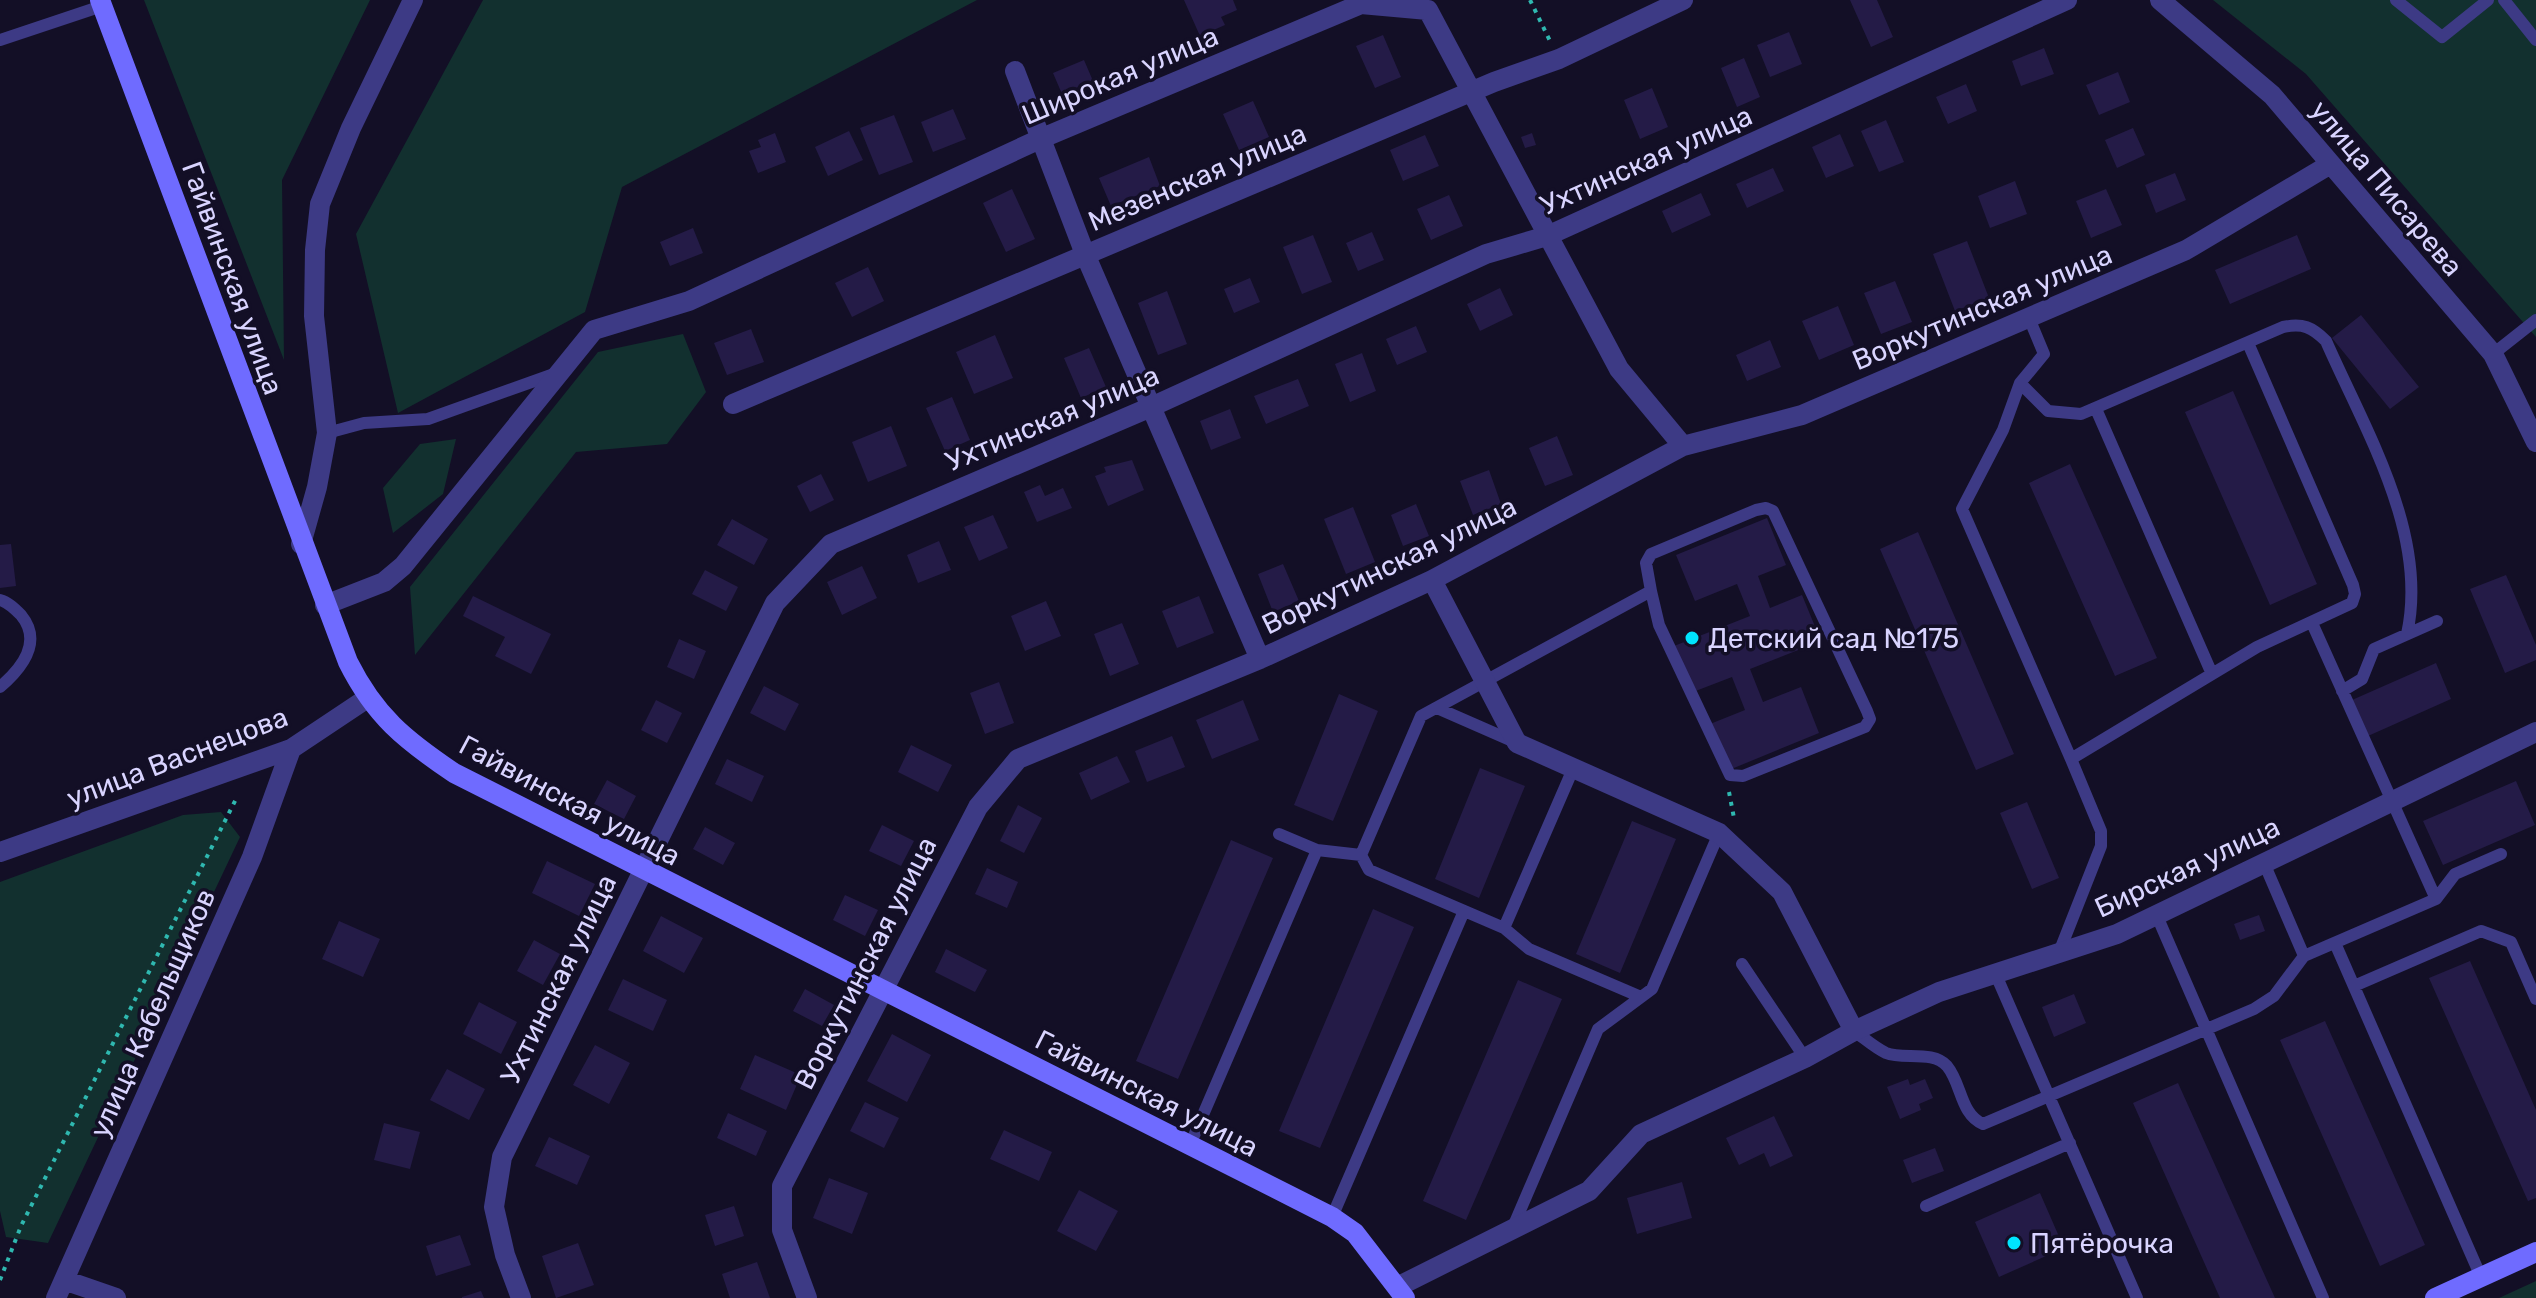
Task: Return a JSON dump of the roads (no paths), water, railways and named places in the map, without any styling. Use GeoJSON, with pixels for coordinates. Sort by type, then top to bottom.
{"type":"FeatureCollection","features":[{"type":"Feature","properties":{"kind":"main road","name":"Гайвинская улица"},"geometry":{"type":"LineString","coordinates":[[101,3],[325,605],[366,699],[406,741],[454,773],[1332,1217],[1355,1233],[1402,1292]]}},
{"type":"Feature","properties":{"kind":"main road"},"geometry":{"type":"LineString","coordinates":[[2435,1298],[2536,1252]]}},
{"type":"Feature","properties":{"kind":"street"},"geometry":{"type":"LineString","coordinates":[[301,544],[317,487],[327,433],[314,316],[315,250],[320,204],[351,128],[413,0]]}},
{"type":"Feature","properties":{"kind":"street","name":"Мезенская улица"},"geometry":{"type":"LineString","coordinates":[[733,404],[1474,91],[1559,59],[1683,0]]}},
{"type":"Feature","properties":{"kind":"street","name":"Ухтинская улица"},"geometry":{"type":"LineString","coordinates":[[521,1298],[505,1255],[494,1207],[502,1157],[775,603],[831,544],[1151,407],[1486,254],[1547,236],[2067,0]]}},
{"type":"Feature","properties":{"kind":"street","name":"улица Писарева"},"geometry":{"type":"LineString","coordinates":[[2160,0],[2272,95],[2493,354],[2536,442]]}},
{"type":"Feature","properties":{"kind":"street","name":"Широкая улица"},"geometry":{"type":"LineString","coordinates":[[561,372],[594,330],[689,301],[1040,139],[1361,4],[1428,10],[1474,91],[1619,369],[1683,446]]}},
{"type":"Feature","properties":{"kind":"street"},"geometry":{"type":"LineString","coordinates":[[1015,71],[1085,254],[1260,659]]}},
{"type":"Feature","properties":{"kind":"street","name":"Воркутинская улица"},"geometry":{"type":"LineString","coordinates":[[807,1298],[782,1230],[782,1186],[978,807],[1018,759],[1260,659],[1432,580],[1683,446],[1802,415],[2186,250],[2329,165]]}},
{"type":"Feature","properties":{"kind":"street"},"geometry":{"type":"LineString","coordinates":[[325,605],[384,582],[403,566],[561,372]]}},
{"type":"Feature","properties":{"kind":"street"},"geometry":{"type":"LineString","coordinates":[[1432,580],[1517,743],[1573,769],[1725,829],[1782,892],[1854,1031]]}},
{"type":"Feature","properties":{"kind":"street","name":"улица Васнецова"},"geometry":{"type":"LineString","coordinates":[[0,852],[291,749],[366,699]]}},
{"type":"Feature","properties":{"kind":"street","name":"Бирская улица"},"geometry":{"type":"LineString","coordinates":[[1402,1292],[1589,1191],[1641,1134],[1939,992],[2058,955],[2157,916],[2536,732]]}},
{"type":"Feature","properties":{"kind":"street","name":"улица Кабельщиков"},"geometry":{"type":"LineString","coordinates":[[60,1289],[252,857],[291,749]]}},
{"type":"Feature","properties":{"kind":"street"},"geometry":{"type":"LineString","coordinates":[[60,1289],[116,1298]]}},
{"type":"Feature","properties":{"kind":"lane"},"geometry":{"type":"LineString","coordinates":[[2396,0],[2442,37],[2488,0]]}},
{"type":"Feature","properties":{"kind":"lane"},"geometry":{"type":"LineString","coordinates":[[2504,0],[2536,40]]}},
{"type":"Feature","properties":{"kind":"lane"},"geometry":{"type":"LineString","coordinates":[[0,40],[101,3]]}},
{"type":"Feature","properties":{"kind":"lane"},"geometry":{"type":"LineString","coordinates":[[2029,318],[2044,354],[2020,383],[2003,430],[1962,509],[2101,831],[2101,846],[2058,955]]}},
{"type":"Feature","properties":{"kind":"lane"},"geometry":{"type":"LineString","coordinates":[[2493,354],[2536,320]]}},
{"type":"Feature","properties":{"kind":"lane"},"geometry":{"type":"LineString","coordinates":[[2020,383],[2048,411],[2081,414],[2299,324],[2314,329],[2326,341],[2384,475],[2408,549],[2413,610],[2407,634]]}},
{"type":"Feature","properties":{"kind":"lane"},"geometry":{"type":"LineString","coordinates":[[2071,759],[2257,647],[2352,603],[2353,585],[2248,343]]}},
{"type":"Feature","properties":{"kind":"lane"},"geometry":{"type":"LineString","coordinates":[[327,433],[364,423],[428,419],[561,372]]}},
{"type":"Feature","properties":{"kind":"lane"},"geometry":{"type":"LineString","coordinates":[[2096,409],[2212,674]]}},
{"type":"Feature","properties":{"kind":"lane"},"geometry":{"type":"LineString","coordinates":[[1756,510],[1773,511],[1870,719],[1857,732],[1743,776],[1732,776],[1659,625],[1651,591],[1646,563],[1651,554],[1756,510]]}},
{"type":"Feature","properties":{"kind":"lane"},"geometry":{"type":"LineString","coordinates":[[1361,855],[1421,716],[1651,591]]}},
{"type":"Feature","properties":{"kind":"lane"},"geometry":{"type":"LineString","coordinates":[[0,600],[22,617],[31,633],[29,653],[0,687]]}},
{"type":"Feature","properties":{"kind":"lane"},"geometry":{"type":"LineString","coordinates":[[2342,691],[2362,679],[2374,649],[2437,621]]}},
{"type":"Feature","properties":{"kind":"lane"},"geometry":{"type":"LineString","coordinates":[[2312,623],[2436,899]]}},
{"type":"Feature","properties":{"kind":"lane"},"geometry":{"type":"LineString","coordinates":[[1437,708],[1517,743]]}},
{"type":"Feature","properties":{"kind":"lane"},"geometry":{"type":"LineString","coordinates":[[1504,928],[1573,769]]}},
{"type":"Feature","properties":{"kind":"lane"},"geometry":{"type":"LineString","coordinates":[[1512,1230],[1598,1029],[1652,989],[1725,829]]}},
{"type":"Feature","properties":{"kind":"lane"},"geometry":{"type":"LineString","coordinates":[[1279,834],[1317,850],[1361,855]]}},
{"type":"Feature","properties":{"kind":"lane"},"geometry":{"type":"LineString","coordinates":[[1190,1145],[1317,850]]}},
{"type":"Feature","properties":{"kind":"lane"},"geometry":{"type":"LineString","coordinates":[[1854,1031],[1886,1053],[1939,1060],[1947,1066],[1974,1120],[1983,1124],[2050,1098],[2266,1003],[2304,956],[2436,899],[2455,874],[2501,854]]}},
{"type":"Feature","properties":{"kind":"lane"},"geometry":{"type":"LineString","coordinates":[[1361,855],[1369,870],[1504,928],[1529,949],[1641,997]]}},
{"type":"Feature","properties":{"kind":"lane"},"geometry":{"type":"LineString","coordinates":[[2264,863],[2304,956]]}},
{"type":"Feature","properties":{"kind":"lane"},"geometry":{"type":"LineString","coordinates":[[1332,1217],[1464,911]]}},
{"type":"Feature","properties":{"kind":"lane"},"geometry":{"type":"LineString","coordinates":[[2157,916],[2323,1298]]}},
{"type":"Feature","properties":{"kind":"lane"},"geometry":{"type":"LineString","coordinates":[[2354,986],[2481,931],[2511,942],[2536,999]]}},
{"type":"Feature","properties":{"kind":"lane"},"geometry":{"type":"LineString","coordinates":[[2335,943],[2481,1277]]}},
{"type":"Feature","properties":{"kind":"lane"},"geometry":{"type":"LineString","coordinates":[[1742,964],[1805,1058]]}},
{"type":"Feature","properties":{"kind":"lane"},"geometry":{"type":"LineString","coordinates":[[1996,975],[2137,1298]]}},
{"type":"Feature","properties":{"kind":"lane"},"geometry":{"type":"LineString","coordinates":[[1926,1206],[2070,1143]]}},
{"type":"Feature","properties":{"kind":"place","name":"Детский сад №175"},"geometry":{"type":"Point","coordinates":[1692,638]}},
{"type":"Feature","properties":{"kind":"place","name":"Пятёрочка"},"geometry":{"type":"Point","coordinates":[2014,1243]}}]}
